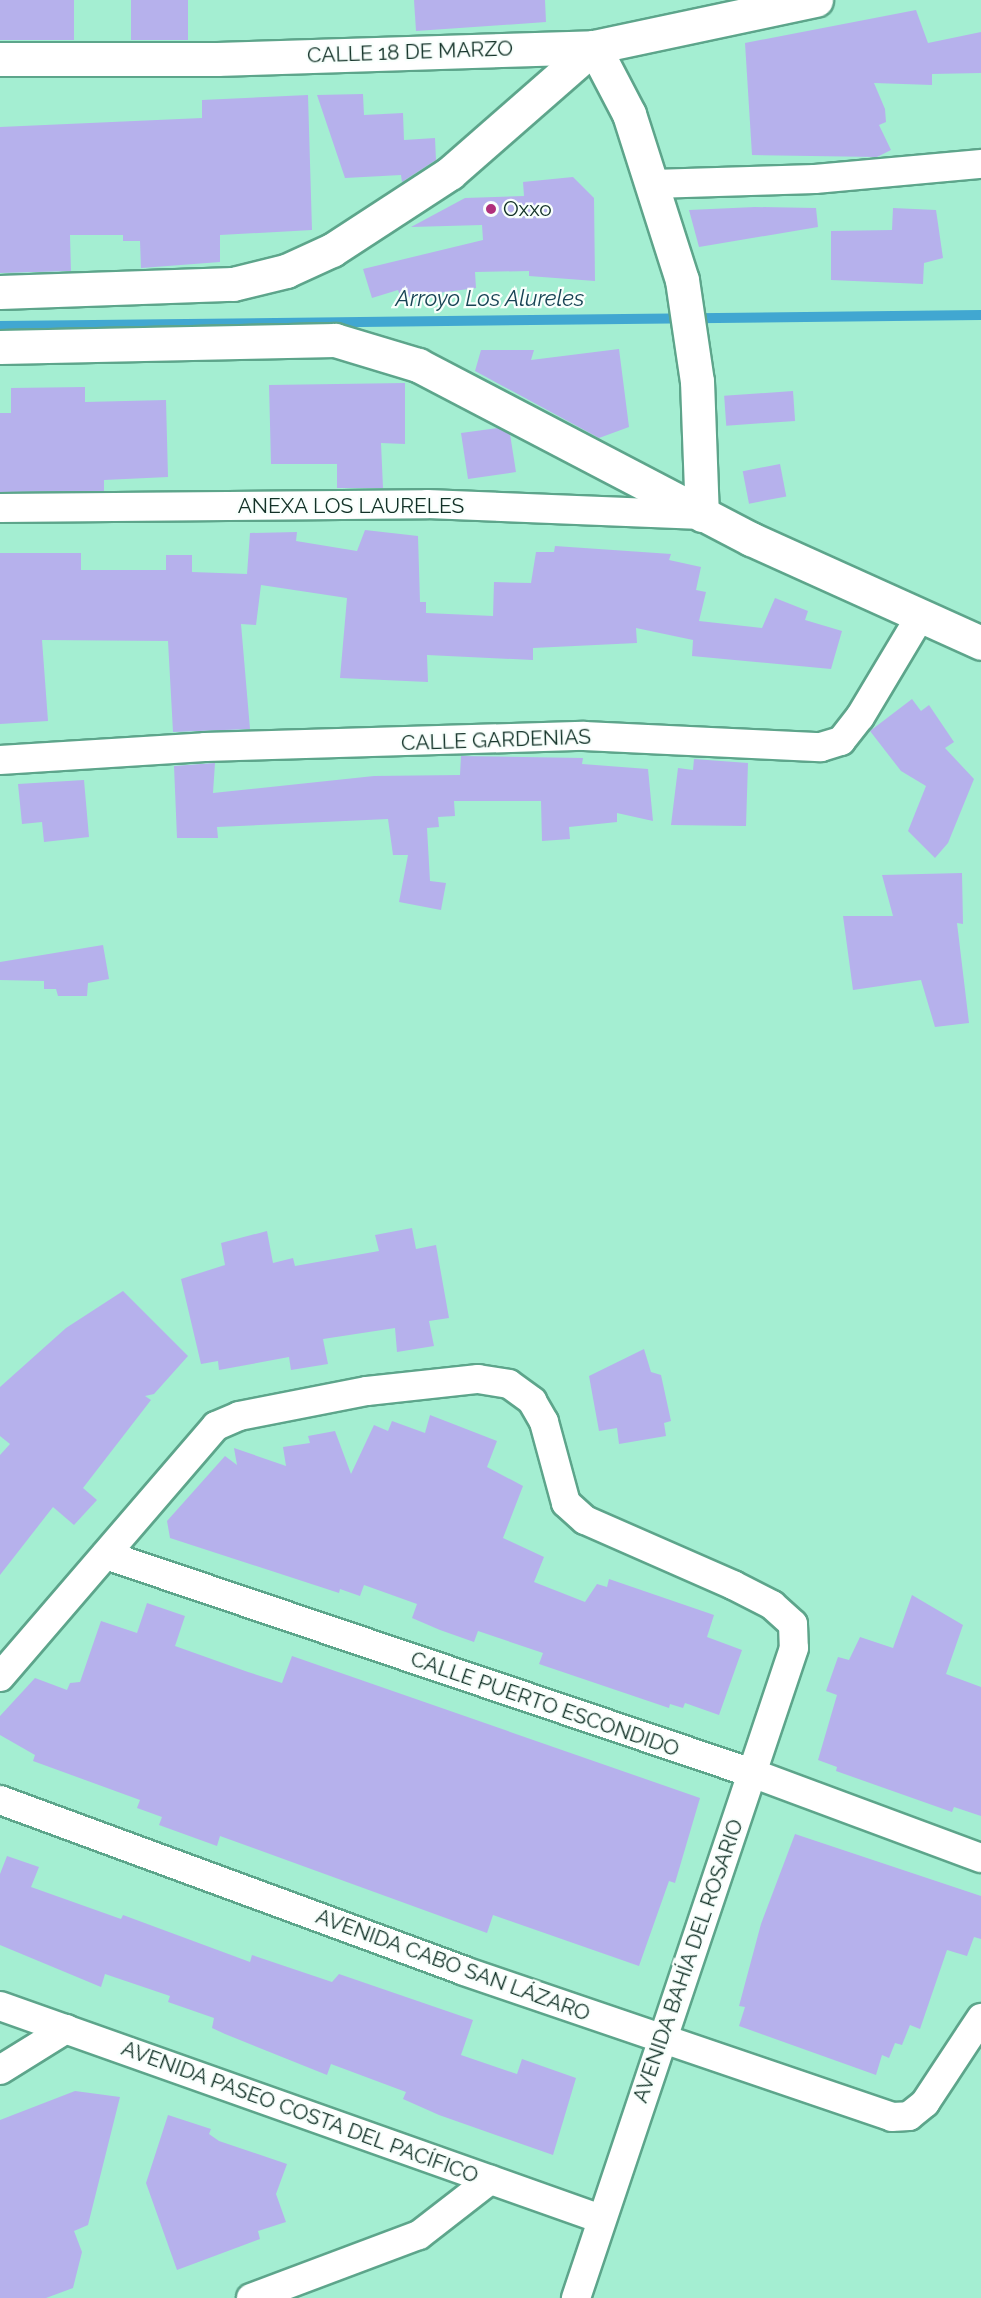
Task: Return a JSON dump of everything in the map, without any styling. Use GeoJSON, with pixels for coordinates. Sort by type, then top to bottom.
{"type":"FeatureCollection","features":[{"type":"Feature","properties":{"kind":"main road","name":"CALLE 18 DE MARZO"},"geometry":{"type":"LineString","coordinates":[[0,60],[218,59],[594,47],[816,0]]}},
{"type":"Feature","properties":{"kind":"main road"},"geometry":{"type":"LineString","coordinates":[[0,292],[233,284],[286,271],[332,250],[450,173],[594,47],[629,114],[682,280],[692,348],[702,515]]}},
{"type":"Feature","properties":{"kind":"main road"},"geometry":{"type":"LineString","coordinates":[[0,347],[335,340],[458,381],[702,515],[981,643]]}},
{"type":"Feature","properties":{"kind":"street"},"geometry":{"type":"LineString","coordinates":[[653,184],[826,178],[981,164]]}},
{"type":"Feature","properties":{"kind":"street","name":"ANEXA LOS LAURELES"},"geometry":{"type":"LineString","coordinates":[[0,508],[427,504],[702,515]]}},
{"type":"Feature","properties":{"kind":"street","name":"CALLE GARDENIAS"},"geometry":{"type":"LineString","coordinates":[[0,760],[205,747],[584,735],[821,747],[841,741],[860,717],[921,615]]}},
{"type":"Feature","properties":{"kind":"street","name":"AVENIDA BAHÍA DEL ROSARIO"},"geometry":{"type":"LineString","coordinates":[[106,1555],[216,1426],[239,1416],[367,1391],[478,1379],[509,1384],[532,1401],[544,1422],[566,1503],[585,1521],[734,1585],[772,1605],[792,1624],[794,1648],[576,2298]]}},
{"type":"Feature","properties":{"kind":"street"},"geometry":{"type":"LineString","coordinates":[[0,1677],[106,1555]]}},
{"type":"Feature","properties":{"kind":"street","name":"CALLE PUERTO ESCONDIDO"},"geometry":{"type":"LineString","coordinates":[[106,1555],[752,1773],[981,1858]]}},
{"type":"Feature","properties":{"kind":"street","name":"AVENIDA CABO SAN LÁZARO"},"geometry":{"type":"LineString","coordinates":[[0,1800],[661,2039],[892,2117],[909,2116],[925,2103],[981,2018]]}},
{"type":"Feature","properties":{"kind":"street","name":"AVENIDA PASEO COSTA DEL PACÍFICO"},"geometry":{"type":"LineString","coordinates":[[0,2006],[601,2219]]}},
{"type":"Feature","properties":{"kind":"street"},"geometry":{"type":"LineString","coordinates":[[0,2070],[66,2029]]}},
{"type":"Feature","properties":{"kind":"street"},"geometry":{"type":"LineString","coordinates":[[251,2298],[419,2235],[490,2180]]}},
{"type":"Feature","properties":{"kind":"building"},"geometry":{"type":"Polygon","coordinates":[[[0,0],[74,0],[74,40],[0,40],[0,0]]]}},
{"type":"Feature","properties":{"kind":"building"},"geometry":{"type":"Polygon","coordinates":[[[131,0],[188,0],[188,40],[131,40],[131,0]]]}},
{"type":"Feature","properties":{"kind":"building"},"geometry":{"type":"Polygon","coordinates":[[[414,0],[545,0],[546,22],[416,31],[414,0]]]}},
{"type":"Feature","properties":{"kind":"building"},"geometry":{"type":"Polygon","coordinates":[[[916,10],[928,43],[981,32],[981,73],[932,74],[932,85],[874,83],[885,109],[886,122],[879,125],[891,150],[877,157],[752,155],[745,43],[916,10]]]}},
{"type":"Feature","properties":{"kind":"building"},"geometry":{"type":"Polygon","coordinates":[[[363,94],[364,115],[403,113],[404,140],[435,138],[436,160],[402,182],[401,175],[345,178],[317,95],[363,94]]]}},
{"type":"Feature","properties":{"kind":"building"},"geometry":{"type":"Polygon","coordinates":[[[308,95],[312,230],[220,235],[220,262],[141,268],[140,241],[123,241],[123,235],[70,235],[71,271],[0,273],[0,127],[202,118],[202,100],[308,95]]]}},
{"type":"Feature","properties":{"kind":"building"},"geometry":{"type":"Polygon","coordinates":[[[573,177],[594,198],[595,281],[529,276],[529,271],[475,272],[476,288],[401,298],[398,290],[372,298],[363,269],[483,240],[482,225],[411,227],[465,198],[524,196],[523,182],[573,177]]]}},
{"type":"Feature","properties":{"kind":"building"},"geometry":{"type":"Polygon","coordinates":[[[755,207],[816,208],[818,227],[699,247],[689,210],[755,207]]]}},
{"type":"Feature","properties":{"kind":"building"},"geometry":{"type":"Polygon","coordinates":[[[893,208],[936,210],[943,258],[924,263],[923,284],[831,280],[831,231],[892,230],[893,208]]]}},
{"type":"Feature","properties":{"kind":"building"},"geometry":{"type":"Polygon","coordinates":[[[619,349],[629,427],[599,438],[475,371],[481,350],[534,350],[531,360],[619,349]]]}},
{"type":"Feature","properties":{"kind":"building"},"geometry":{"type":"Polygon","coordinates":[[[405,383],[405,444],[381,443],[383,488],[337,488],[337,464],[271,464],[269,385],[405,383]]]}},
{"type":"Feature","properties":{"kind":"building"},"geometry":{"type":"Polygon","coordinates":[[[85,387],[85,402],[166,400],[168,477],[104,480],[104,491],[0,492],[0,413],[11,413],[11,388],[85,387]]]}},
{"type":"Feature","properties":{"kind":"building"},"geometry":{"type":"Polygon","coordinates":[[[793,391],[795,421],[726,426],[724,396],[793,391]]]}},
{"type":"Feature","properties":{"kind":"building"},"geometry":{"type":"Polygon","coordinates":[[[498,428],[510,434],[516,472],[468,479],[461,433],[498,428]]]}},
{"type":"Feature","properties":{"kind":"building"},"geometry":{"type":"Polygon","coordinates":[[[780,464],[786,496],[749,504],[743,471],[780,464]]]}},
{"type":"Feature","properties":{"kind":"building"},"geometry":{"type":"Polygon","coordinates":[[[365,530],[418,536],[420,602],[426,602],[426,613],[493,616],[494,582],[531,583],[536,552],[554,552],[555,546],[671,554],[669,560],[701,567],[696,590],[706,592],[699,621],[762,628],[775,598],[808,611],[805,620],[842,631],[831,669],[692,656],[693,640],[636,628],[637,643],[533,648],[533,660],[427,655],[428,682],[340,678],[347,598],[261,585],[256,625],[241,624],[250,729],[173,732],[168,641],[42,640],[48,721],[0,724],[0,553],[81,553],[81,570],[166,570],[166,555],[192,555],[192,572],[247,574],[250,533],[297,532],[296,541],[357,551],[365,530]]]}},
{"type":"Feature","properties":{"kind":"building"},"geometry":{"type":"Polygon","coordinates":[[[912,699],[921,711],[929,705],[954,742],[945,748],[974,779],[948,843],[935,858],[908,831],[926,786],[901,771],[870,731],[912,699]]]}},
{"type":"Feature","properties":{"kind":"building"},"geometry":{"type":"Polygon","coordinates":[[[461,756],[583,758],[582,764],[648,769],[653,821],[617,813],[617,822],[569,827],[570,839],[542,841],[541,801],[454,801],[455,816],[438,817],[439,827],[427,828],[430,881],[446,883],[441,910],[399,902],[408,855],[393,855],[388,819],[217,827],[218,838],[177,838],[174,766],[215,763],[213,793],[374,776],[460,775],[461,756]]]}},
{"type":"Feature","properties":{"kind":"building"},"geometry":{"type":"Polygon","coordinates":[[[694,759],[748,763],[746,826],[671,825],[678,768],[693,770],[694,759]]]}},
{"type":"Feature","properties":{"kind":"building"},"geometry":{"type":"Polygon","coordinates":[[[84,780],[89,837],[44,842],[42,822],[22,824],[18,784],[84,780]]]}},
{"type":"Feature","properties":{"kind":"building"},"geometry":{"type":"Polygon","coordinates":[[[962,873],[963,924],[957,923],[969,1023],[935,1027],[921,980],[853,990],[843,916],[893,916],[882,875],[962,873]]]}},
{"type":"Feature","properties":{"kind":"building"},"geometry":{"type":"Polygon","coordinates":[[[103,945],[109,979],[88,983],[87,996],[58,996],[56,989],[44,989],[44,981],[0,980],[0,962],[103,945]]]}},
{"type":"Feature","properties":{"kind":"building"},"geometry":{"type":"Polygon","coordinates":[[[412,1228],[416,1249],[436,1245],[449,1318],[429,1321],[434,1346],[397,1352],[395,1328],[323,1339],[328,1364],[291,1370],[289,1357],[219,1370],[218,1361],[201,1364],[181,1279],[225,1265],[221,1243],[267,1231],[273,1263],[293,1258],[295,1266],[379,1251],[375,1235],[412,1228]]]}},
{"type":"Feature","properties":{"kind":"building"},"geometry":{"type":"Polygon","coordinates":[[[123,1291],[188,1356],[154,1394],[145,1396],[151,1400],[83,1488],[97,1500],[74,1525],[53,1507],[0,1575],[0,1455],[10,1444],[0,1436],[0,1387],[66,1328],[123,1291]]]}},
{"type":"Feature","properties":{"kind":"building"},"geometry":{"type":"Polygon","coordinates":[[[644,1349],[651,1372],[661,1375],[671,1421],[664,1423],[666,1436],[619,1444],[617,1428],[599,1431],[589,1376],[644,1349]]]}},
{"type":"Feature","properties":{"kind":"building"},"geometry":{"type":"Polygon","coordinates":[[[430,1415],[497,1441],[487,1467],[523,1486],[503,1538],[544,1557],[534,1582],[585,1602],[597,1584],[607,1587],[609,1579],[714,1615],[707,1637],[742,1650],[719,1715],[685,1703],[683,1708],[670,1704],[669,1708],[539,1664],[543,1653],[478,1631],[474,1642],[440,1630],[412,1618],[417,1604],[364,1585],[360,1596],[340,1589],[339,1593],[170,1538],[167,1521],[225,1456],[237,1465],[234,1448],[286,1466],[283,1447],[310,1443],[308,1436],[335,1431],[351,1474],[374,1425],[388,1431],[392,1421],[425,1433],[430,1415]]]}},
{"type":"Feature","properties":{"kind":"building"},"geometry":{"type":"Polygon","coordinates":[[[912,1595],[963,1625],[946,1674],[981,1687],[981,1816],[954,1807],[952,1812],[836,1771],[837,1767],[818,1760],[837,1695],[826,1691],[838,1657],[849,1660],[860,1637],[893,1648],[912,1595]]]}},
{"type":"Feature","properties":{"kind":"building"},"geometry":{"type":"Polygon","coordinates":[[[147,1603],[185,1616],[175,1646],[248,1672],[282,1683],[292,1656],[700,1798],[675,1883],[669,1881],[639,1966],[493,1915],[487,1933],[220,1836],[217,1846],[159,1825],[162,1817],[137,1808],[140,1800],[33,1761],[35,1755],[0,1735],[0,1716],[35,1678],[67,1690],[70,1683],[80,1682],[101,1621],[137,1633],[147,1603]]]}},
{"type":"Feature","properties":{"kind":"building"},"geometry":{"type":"Polygon","coordinates":[[[795,1834],[981,1896],[981,1939],[974,1937],[967,1956],[947,1950],[920,2029],[910,2025],[902,2045],[895,2043],[889,2058],[882,2055],[876,2075],[739,2026],[745,2007],[739,2006],[761,1924],[795,1834]]]}},
{"type":"Feature","properties":{"kind":"building"},"geometry":{"type":"Polygon","coordinates":[[[7,1856],[39,1867],[31,1887],[121,1919],[123,1915],[250,1962],[252,1955],[332,1982],[339,1974],[473,2020],[461,2055],[517,2074],[522,2059],[576,2078],[553,2155],[439,2115],[403,2099],[406,2092],[331,2064],[327,2075],[225,2034],[212,2028],[214,2018],[168,2002],[170,1996],[105,1974],[101,1987],[0,1945],[0,1874],[7,1856]]]}},
{"type":"Feature","properties":{"kind":"building"},"geometry":{"type":"Polygon","coordinates":[[[75,2091],[120,2097],[88,2225],[74,2231],[82,2252],[73,2288],[46,2298],[0,2298],[0,2120],[75,2091]]]}},
{"type":"Feature","properties":{"kind":"building"},"geometry":{"type":"Polygon","coordinates":[[[168,2115],[211,2129],[209,2134],[219,2141],[287,2164],[276,2194],[286,2222],[258,2231],[260,2239],[177,2270],[146,2183],[168,2115]]]}},
{"type":"Feature","properties":{"kind":"waterway","name":"Arroyo Los Alureles"},"geometry":{"type":"LineString","coordinates":[[0,326],[981,315]]}},
{"type":"Feature","properties":{"kind":"place","name":"Oxxo"},"geometry":{"type":"Point","coordinates":[491,209]}}]}
